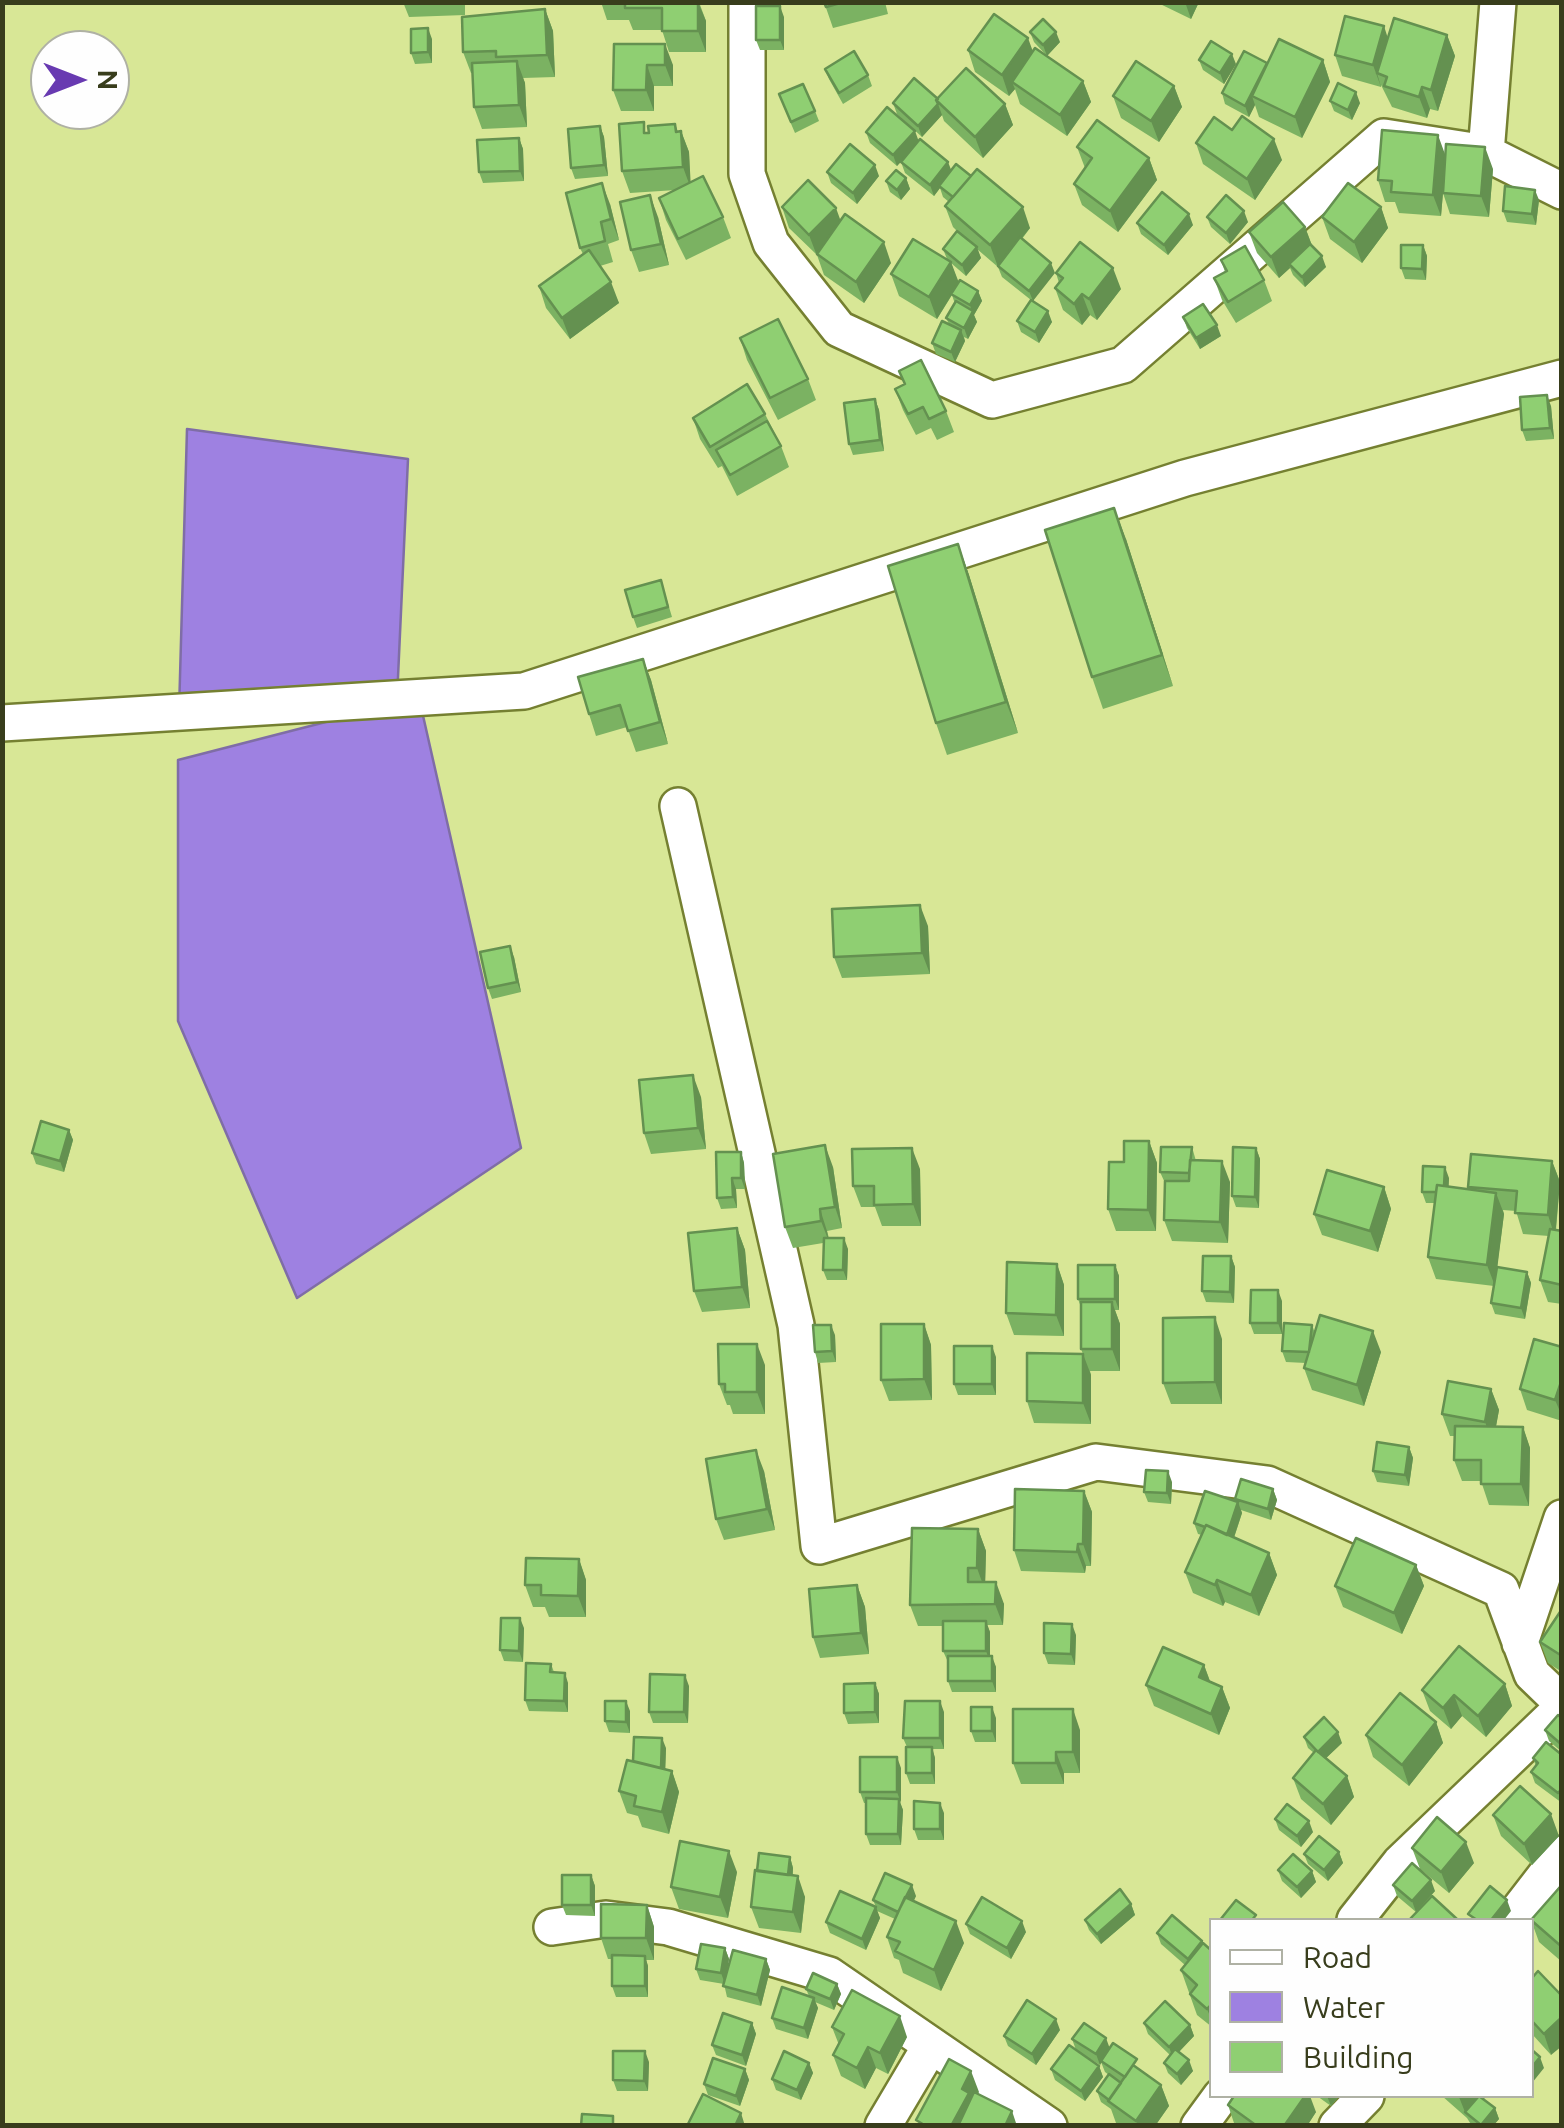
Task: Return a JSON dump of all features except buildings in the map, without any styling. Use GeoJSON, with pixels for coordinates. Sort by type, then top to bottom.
{"type":"FeatureCollection","features":[{"type":"Feature","properties":{"kind":"street"},"geometry":{"type":"LineString","coordinates":[[747,2],[747,174],[771,243],[840,329],[992,400],[1123,365],[1384,136],[1486,154],[1562,190]]}},
{"type":"Feature","properties":{"kind":"street"},"geometry":{"type":"LineString","coordinates":[[1486,154],[1498,2]]}},
{"type":"Feature","properties":{"kind":"street"},"geometry":{"type":"LineString","coordinates":[[2,722],[524,691],[1186,478],[1562,378]]}},
{"type":"Feature","properties":{"kind":"street"},"geometry":{"type":"LineString","coordinates":[[678,806],[796,1325],[818,1546],[1096,1462],[1267,1484],[1501,1590],[1532,1674],[1562,1706],[1400,1863],[1357,1918]]}},
{"type":"Feature","properties":{"kind":"street"},"geometry":{"type":"LineString","coordinates":[[1520,1643],[1562,1518]]}},
{"type":"Feature","properties":{"kind":"street"},"geometry":{"type":"LineString","coordinates":[[1513,1918],[1562,1854]]}},
{"type":"Feature","properties":{"kind":"street"},"geometry":{"type":"LineString","coordinates":[[552,1927],[606,1919],[668,1926],[829,1975],[1049,2126]]}},
{"type":"Feature","properties":{"kind":"street"},"geometry":{"type":"LineString","coordinates":[[883,2126],[931,2045]]}},
{"type":"Feature","properties":{"kind":"street"},"geometry":{"type":"LineString","coordinates":[[1199,2126],[1220,2098]]}},
{"type":"Feature","properties":{"kind":"street"},"geometry":{"type":"LineString","coordinates":[[1337,2126],[1364,2098]]}},
{"type":"Feature","properties":{"kind":"water"},"geometry":{"type":"Polygon","coordinates":[[[187,429],[408,459],[397,699],[179,712],[187,429]]]}},
{"type":"Feature","properties":{"kind":"water"},"geometry":{"type":"Polygon","coordinates":[[[419,698],[521,1148],[297,1298],[178,1021],[178,760],[419,698]]]}}]}
